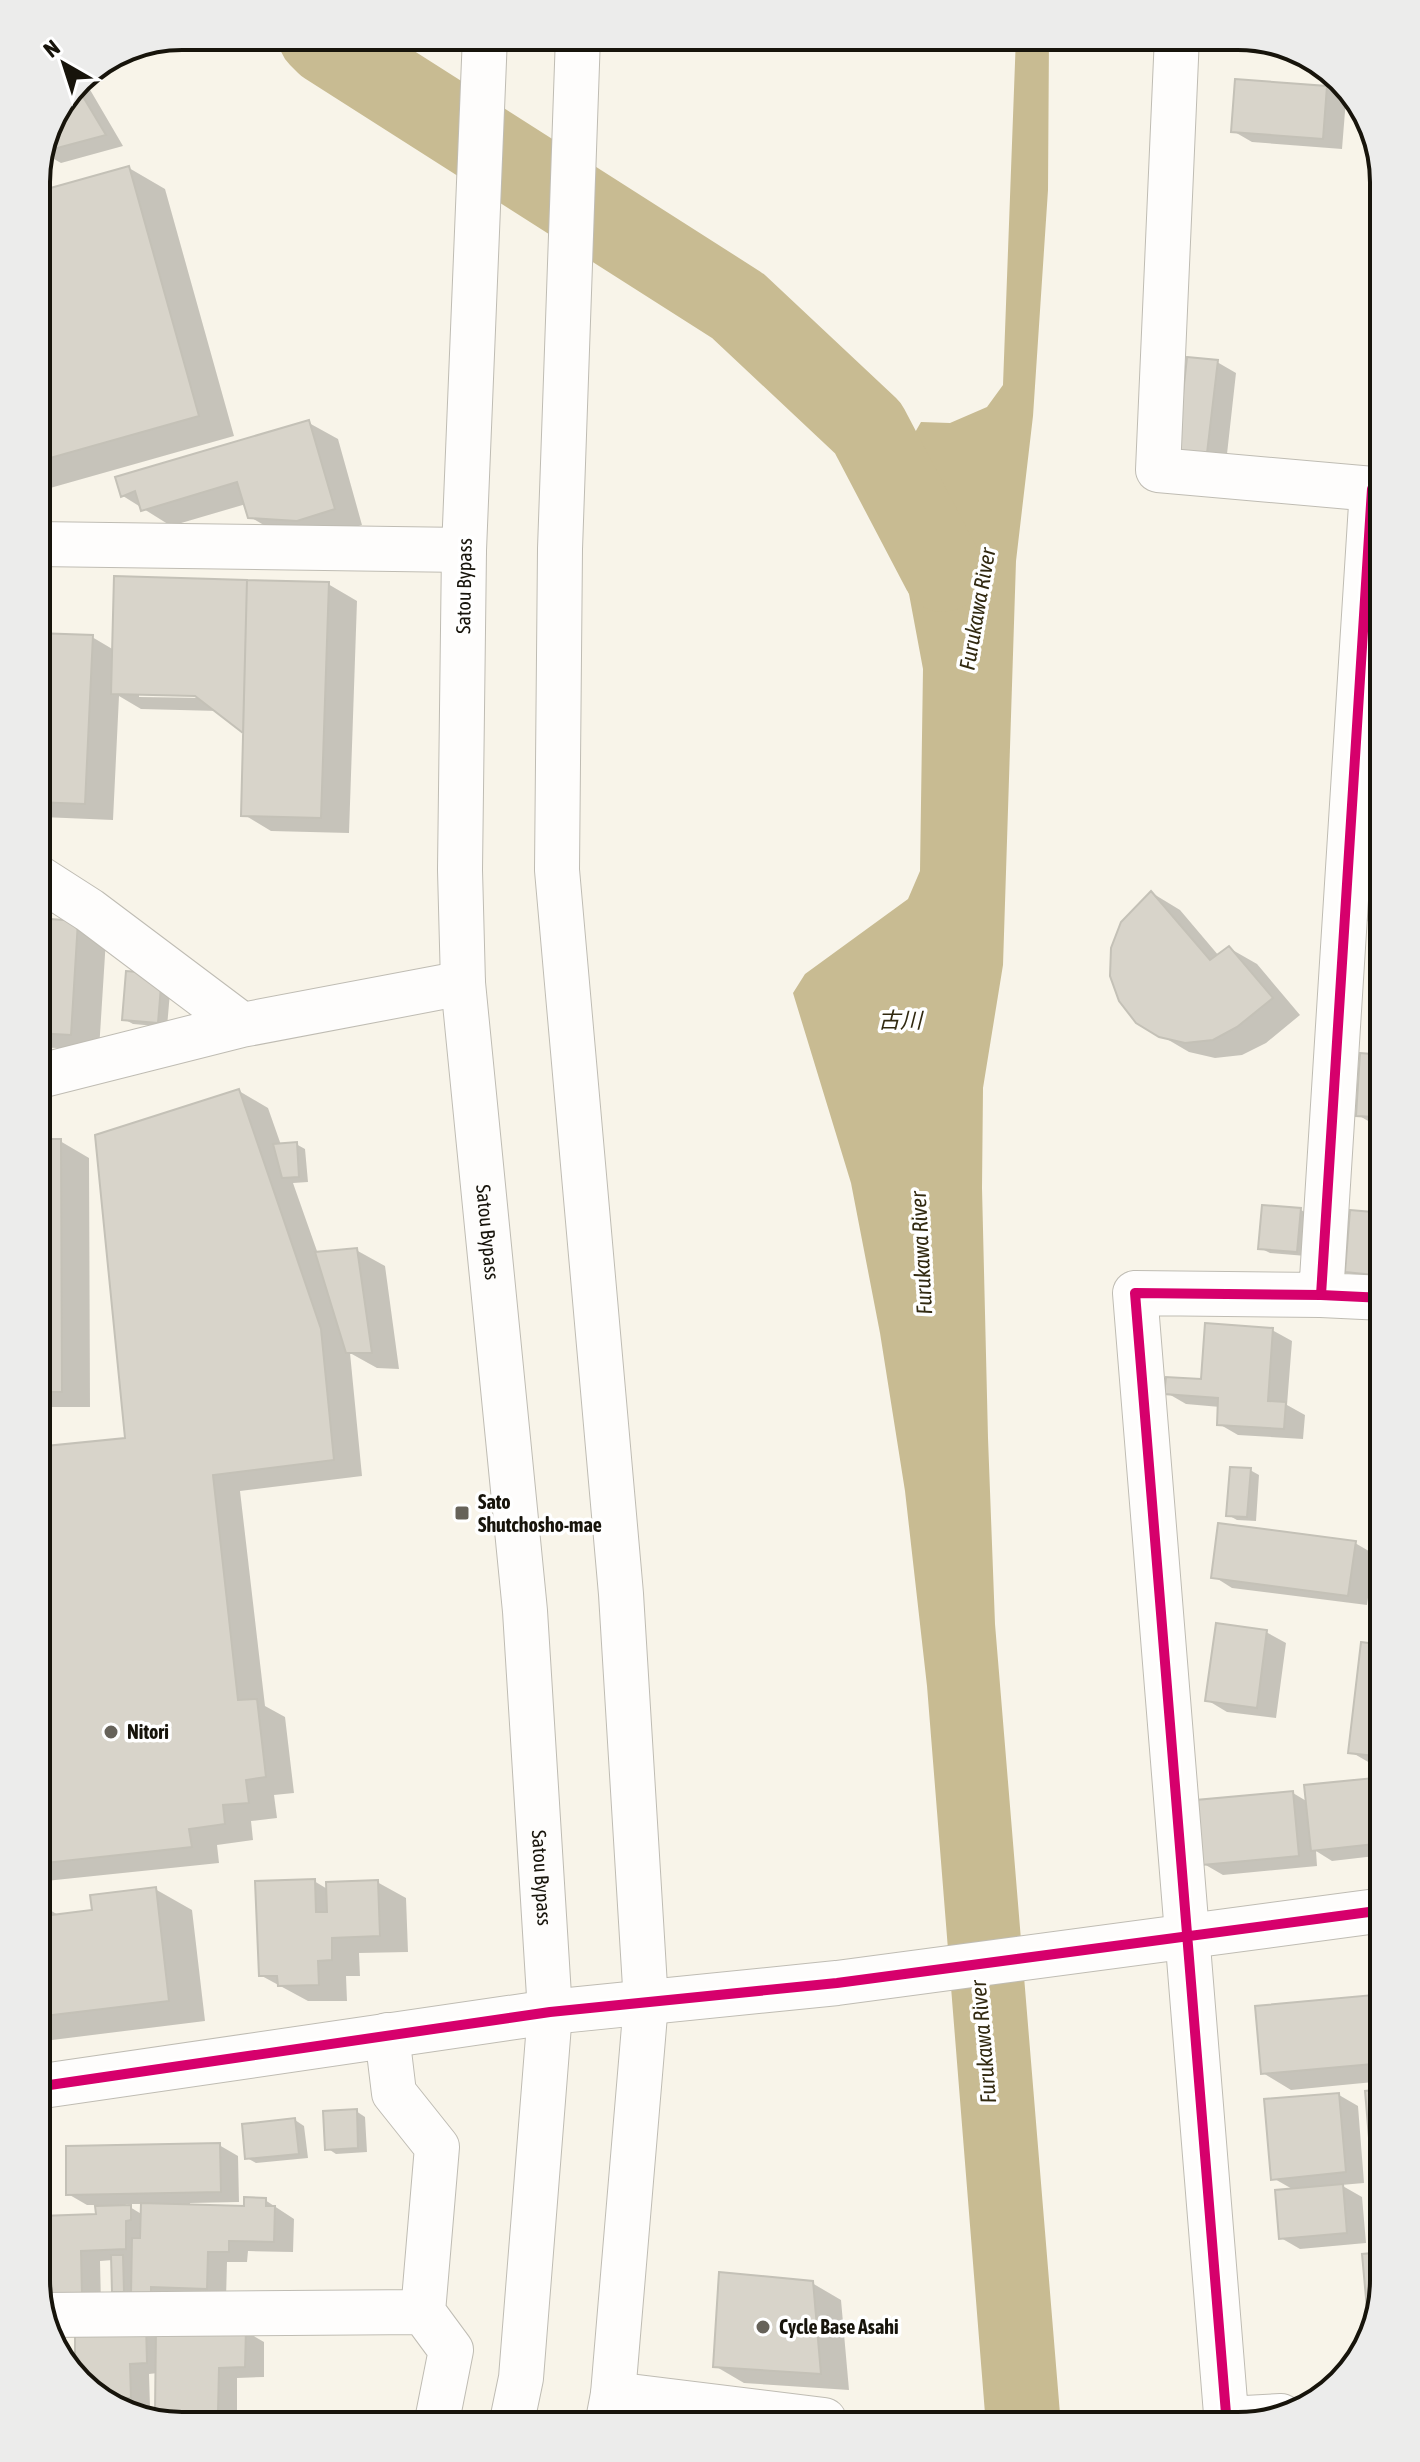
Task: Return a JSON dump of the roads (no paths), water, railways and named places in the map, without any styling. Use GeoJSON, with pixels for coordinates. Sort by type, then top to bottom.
{"type":"FeatureCollection","features":[{"type":"Feature","properties":{"kind":"main road","name":"Satou Bypass"},"geometry":{"type":"LineString","coordinates":[[484,50],[464,550],[460,870],[463,983],[525,1611],[550,2012],[521,2378],[514,2412]]}},
{"type":"Feature","properties":{"kind":"main road"},"geometry":{"type":"LineString","coordinates":[[578,50],[565,352],[557,870],[621,1594],[646,2003],[610,2410],[653,2412]]}},
{"type":"Feature","properties":{"kind":"main road"},"geometry":{"type":"LineString","coordinates":[[1176,50],[1158,470],[1370,489]]}},
{"type":"Feature","properties":{"kind":"main road"},"geometry":{"type":"LineString","coordinates":[[50,544],[464,550]]}},
{"type":"Feature","properties":{"kind":"main road"},"geometry":{"type":"LineString","coordinates":[[1321,1295],[1370,603]]}},
{"type":"Feature","properties":{"kind":"main road"},"geometry":{"type":"LineString","coordinates":[[50,885],[89,910],[242,1025]]}},
{"type":"Feature","properties":{"kind":"main road"},"geometry":{"type":"LineString","coordinates":[[50,1073],[242,1025],[463,983]]}},
{"type":"Feature","properties":{"kind":"main road"},"geometry":{"type":"LineString","coordinates":[[1226,2412],[1135,1293],[1370,1297]]}},
{"type":"Feature","properties":{"kind":"main road"},"geometry":{"type":"LineString","coordinates":[[50,2085],[550,2012],[837,1983],[1370,1912]]}},
{"type":"Feature","properties":{"kind":"main road"},"geometry":{"type":"LineString","coordinates":[[387,2035],[394,2093],[437,2147],[423,2312],[451,2350],[439,2412]]}},
{"type":"Feature","properties":{"kind":"main road"},"geometry":{"type":"LineString","coordinates":[[55,2315],[423,2312]]}},
{"type":"Feature","properties":{"kind":"water","name":"古川"},"geometry":{"type":"Polygon","coordinates":[[[1015,50],[1049,50],[1048,190],[1033,416],[1016,561],[1003,965],[983,1088],[982,1188],[995,1624],[1060,2412],[985,2412],[927,1686],[905,1491],[880,1333],[851,1183],[793,993],[805,974],[908,899],[920,871],[923,669],[909,594],[874,504],[921,422],[950,423],[987,407],[1003,385],[1015,50]]]}},
{"type":"Feature","properties":{"kind":"waterway"},"geometry":{"type":"LineString","coordinates":[[336,50],[738,306],[868,428],[943,571]]}},
{"type":"Feature","properties":{"kind":"place","name":"Sato Shutchosho-mae"},"geometry":{"type":"Point","coordinates":[462,1513]}},
{"type":"Feature","properties":{"kind":"place","name":"Nitori"},"geometry":{"type":"Point","coordinates":[111,1732]}},
{"type":"Feature","properties":{"kind":"place","name":"Cycle Base Asahi"},"geometry":{"type":"Point","coordinates":[763,2327]}},
{"type":"Feature","properties":{"kind":"water label","name":"Furukawa River"},"geometry":{"type":"Point","coordinates":[977,609]}},
{"type":"Feature","properties":{"kind":"water label","name":"Furukawa River"},"geometry":{"type":"Point","coordinates":[921,1253]}},
{"type":"Feature","properties":{"kind":"water label","name":"Furukawa River"},"geometry":{"type":"Point","coordinates":[983,2042]}}]}
